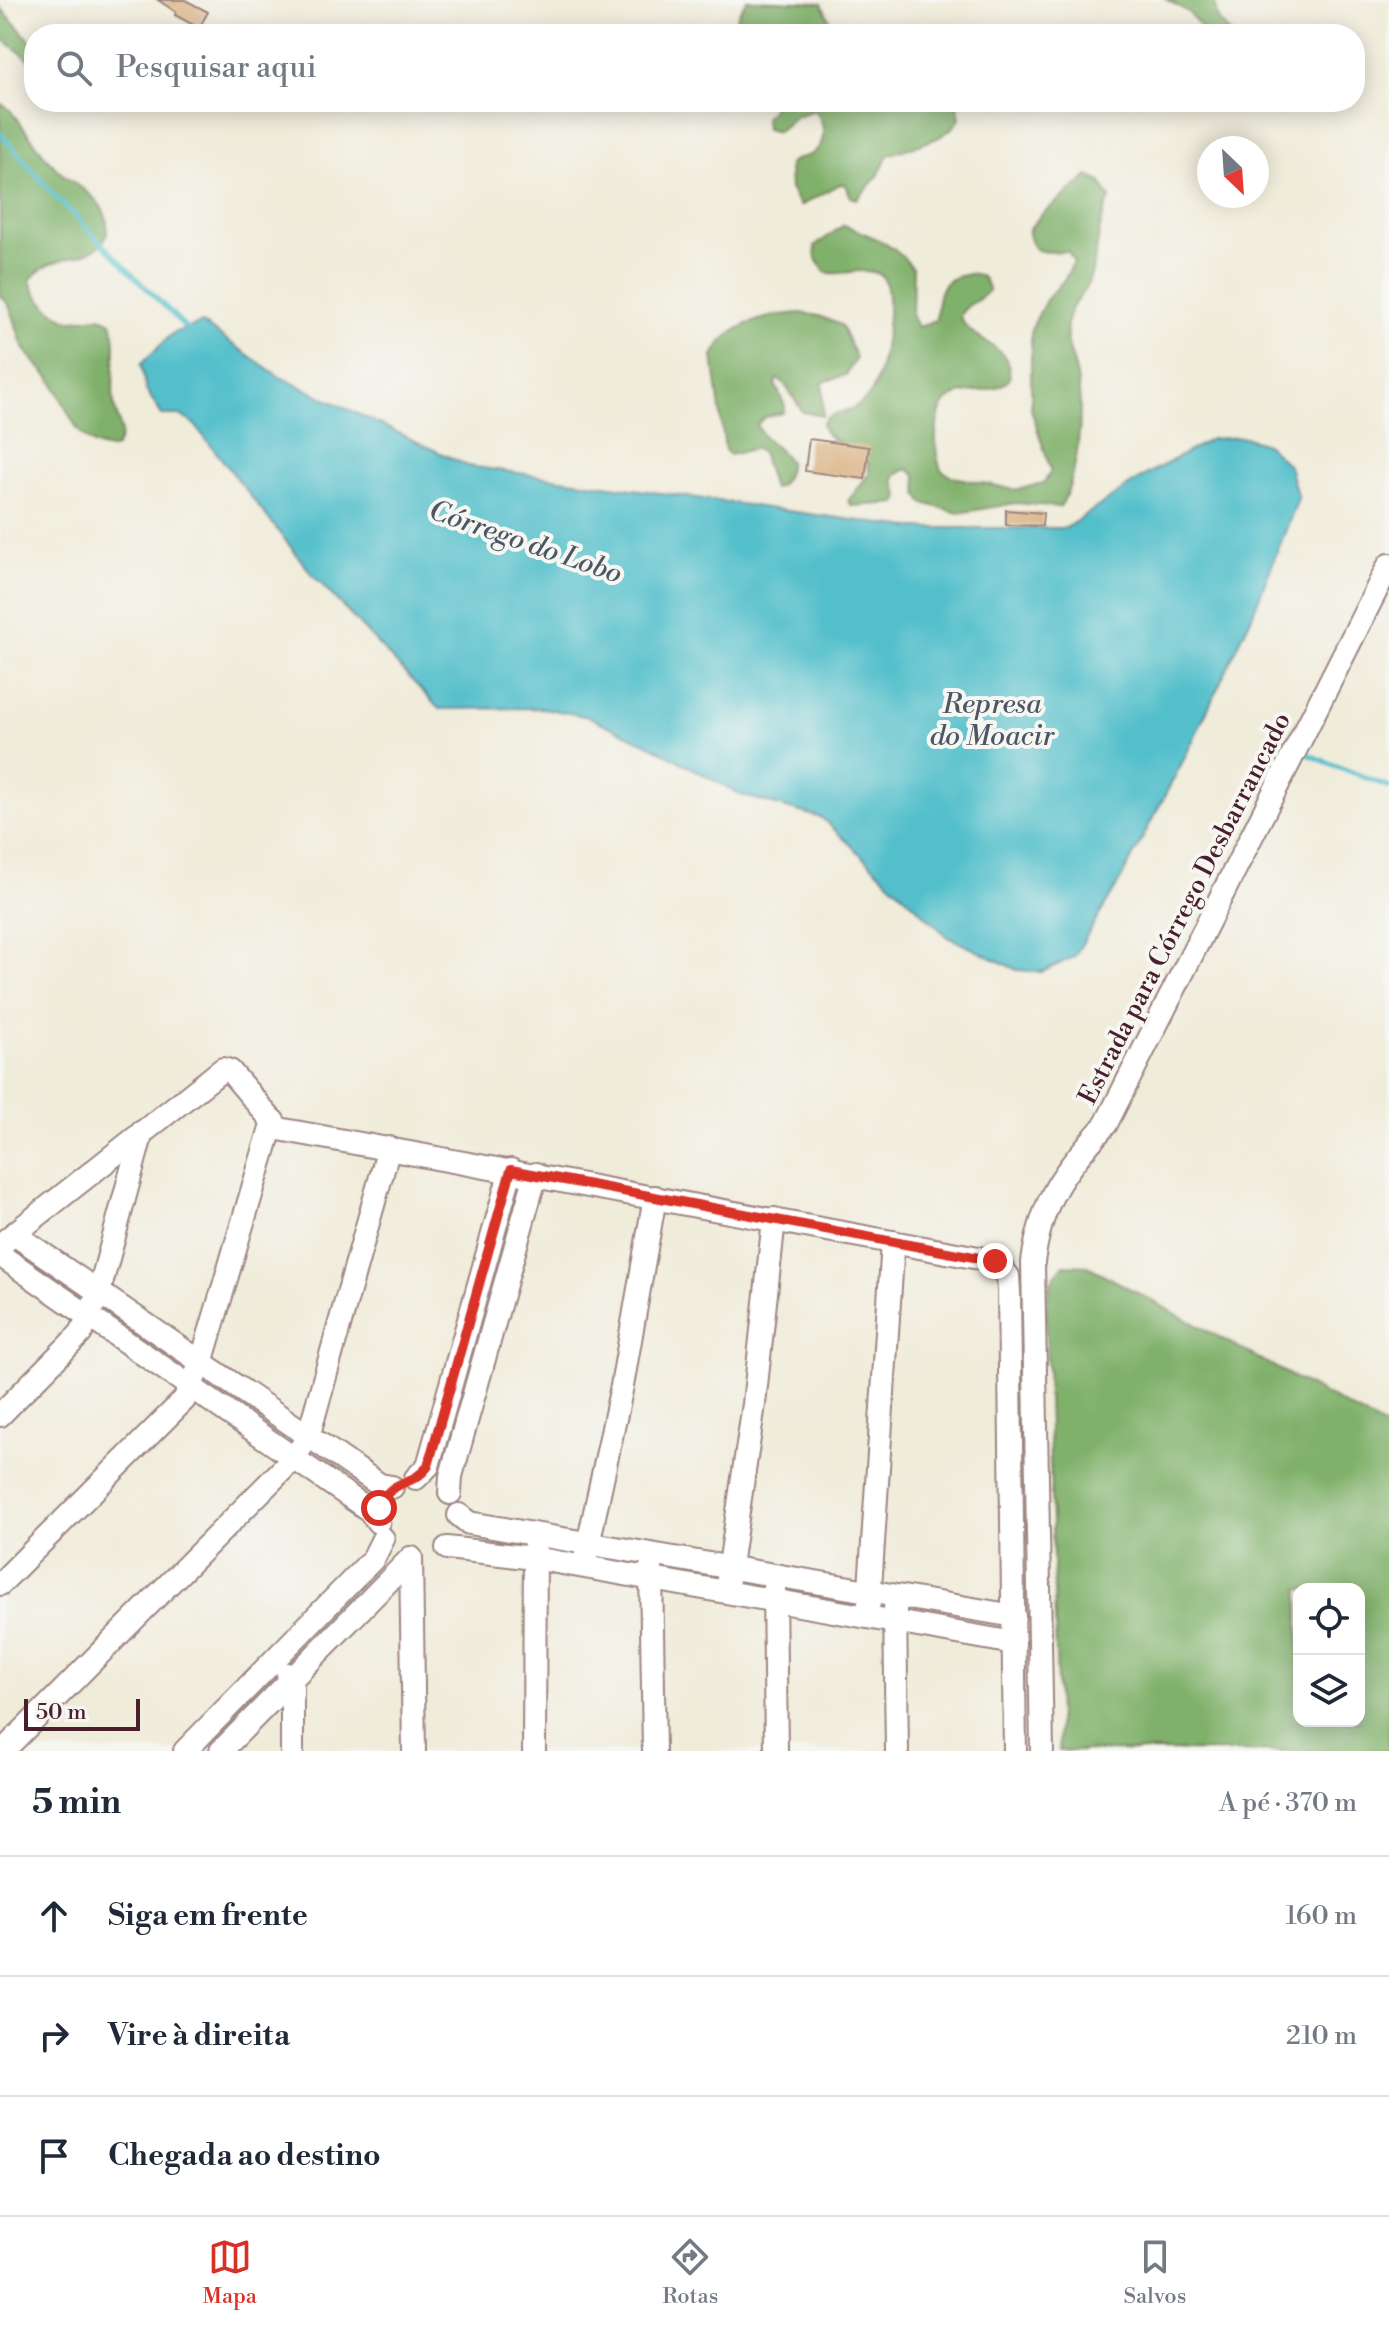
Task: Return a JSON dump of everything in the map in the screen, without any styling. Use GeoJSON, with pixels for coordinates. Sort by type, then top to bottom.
{"type":"FeatureCollection","features":[{"type":"Feature","properties":{"kind":"street","name":"Estrada para Córrego Desbarrancado"},"geometry":{"type":"LineString","coordinates":[[1042,1751],[1033,1262],[1039,1222],[1063,1172],[1106,1124],[1389,565]]}},
{"type":"Feature","properties":{"kind":"street"},"geometry":{"type":"LineString","coordinates":[[511,1170],[428,1466],[416,1478],[392,1487],[380,1485],[99,1292],[7,1240],[223,1069],[230,1071],[283,1130],[536,1174],[995,1261],[1008,1276],[1015,1751]]}},
{"type":"Feature","properties":{"kind":"street"},"geometry":{"type":"LineString","coordinates":[[0,1584],[184,1400],[201,1363],[273,1121]]}},
{"type":"Feature","properties":{"kind":"street"},"geometry":{"type":"LineString","coordinates":[[0,1415],[81,1333],[99,1292],[142,1132]]}},
{"type":"Feature","properties":{"kind":"street"},"geometry":{"type":"LineString","coordinates":[[3,1751],[294,1458],[308,1437],[389,1148]]}},
{"type":"Feature","properties":{"kind":"street"},"geometry":{"type":"LineString","coordinates":[[536,1174],[451,1476],[450,1493],[459,1515],[469,1523],[1014,1616]]}},
{"type":"Feature","properties":{"kind":"street"},"geometry":{"type":"LineString","coordinates":[[584,1567],[622,1386],[655,1197]]}},
{"type":"Feature","properties":{"kind":"street"},"geometry":{"type":"LineString","coordinates":[[726,1592],[754,1404],[774,1219]]}},
{"type":"Feature","properties":{"kind":"street"},"geometry":{"type":"LineString","coordinates":[[868,1617],[893,1242]]}},
{"type":"Feature","properties":{"kind":"street"},"geometry":{"type":"LineString","coordinates":[[0,1255],[369,1510],[393,1551],[411,1558],[428,1558],[447,1548],[461,1546],[1014,1643]]}},
{"type":"Feature","properties":{"kind":"street"},"geometry":{"type":"LineString","coordinates":[[416,1478],[435,1481],[450,1493]]}},
{"type":"Feature","properties":{"kind":"street"},"geometry":{"type":"LineString","coordinates":[[185,1751],[373,1559],[380,1530],[381,1501],[392,1487]]}},
{"type":"Feature","properties":{"kind":"street"},"geometry":{"type":"LineString","coordinates":[[447,1548],[455,1536],[459,1515]]}},
{"type":"Feature","properties":{"kind":"street"},"geometry":{"type":"LineString","coordinates":[[534,1751],[536,1535]]}},
{"type":"Feature","properties":{"kind":"street"},"geometry":{"type":"LineString","coordinates":[[651,1554],[654,1751]]}},
{"type":"Feature","properties":{"kind":"street"},"geometry":{"type":"LineString","coordinates":[[221,1751],[411,1558]]}},
{"type":"Feature","properties":{"kind":"street"},"geometry":{"type":"LineString","coordinates":[[411,1558],[414,1751]]}},
{"type":"Feature","properties":{"kind":"street"},"geometry":{"type":"LineString","coordinates":[[774,1575],[776,1751]]}},
{"type":"Feature","properties":{"kind":"street"},"geometry":{"type":"LineString","coordinates":[[895,1596],[897,1751]]}},
{"type":"Feature","properties":{"kind":"street"},"geometry":{"type":"LineString","coordinates":[[275,1660],[292,1678],[292,1751]]}},
{"type":"Feature","properties":{"kind":"green space"},"geometry":{"type":"Polygon","coordinates":[[[747,0],[821,3],[832,24],[773,24],[770,19],[759,24],[736,24],[747,0]]]}},
{"type":"Feature","properties":{"kind":"green space"},"geometry":{"type":"Polygon","coordinates":[[[1167,0],[1213,0],[1222,24],[1198,24],[1188,12],[1167,0]]]}},
{"type":"Feature","properties":{"kind":"green space"},"geometry":{"type":"Polygon","coordinates":[[[0,7],[24,34],[24,55],[0,37],[0,7]]]}},
{"type":"Feature","properties":{"kind":"green space"},"geometry":{"type":"Polygon","coordinates":[[[0,103],[9,109],[59,171],[96,200],[106,216],[106,235],[99,246],[82,255],[55,262],[30,280],[40,299],[66,319],[96,317],[111,322],[115,341],[113,394],[121,436],[116,447],[110,449],[98,446],[80,432],[51,380],[26,351],[12,313],[0,296],[0,103]]]}},
{"type":"Feature","properties":{"kind":"green space"},"geometry":{"type":"Polygon","coordinates":[[[769,112],[809,112],[796,116],[777,132],[766,129],[765,118],[769,112]]]}},
{"type":"Feature","properties":{"kind":"green space"},"geometry":{"type":"Polygon","coordinates":[[[816,112],[959,112],[960,119],[937,138],[888,155],[878,176],[857,199],[851,197],[846,185],[840,184],[800,206],[790,189],[789,164],[819,147],[823,135],[816,112]]]}},
{"type":"Feature","properties":{"kind":"green space"},"geometry":{"type":"Polygon","coordinates":[[[1089,176],[1101,182],[1110,198],[1102,219],[1089,281],[1070,311],[1067,323],[1080,413],[1075,464],[1060,507],[1016,503],[959,513],[923,503],[918,494],[916,475],[907,469],[896,474],[894,480],[900,498],[897,503],[852,506],[848,501],[869,474],[868,464],[857,452],[832,439],[822,424],[832,415],[858,406],[871,393],[884,351],[888,294],[885,281],[879,274],[865,271],[825,272],[816,259],[815,246],[844,225],[882,242],[898,253],[913,269],[912,316],[918,327],[936,320],[941,290],[949,280],[972,274],[983,278],[989,290],[960,316],[965,326],[1005,358],[1009,380],[998,387],[965,393],[947,401],[937,426],[939,465],[941,470],[953,477],[1016,490],[1044,483],[1051,471],[1031,409],[1031,329],[1046,300],[1064,280],[1074,262],[1068,251],[1035,249],[1029,238],[1029,229],[1043,213],[1089,176]]]}},
{"type":"Feature","properties":{"kind":"green space"},"geometry":{"type":"Polygon","coordinates":[[[801,313],[841,325],[856,358],[846,375],[823,382],[823,416],[803,412],[783,382],[777,379],[775,384],[785,406],[783,413],[765,417],[757,424],[763,435],[789,462],[785,478],[773,489],[762,452],[756,448],[730,455],[725,450],[713,356],[719,345],[739,328],[763,319],[801,313]]]}},
{"type":"Feature","properties":{"kind":"green space"},"geometry":{"type":"Polygon","coordinates":[[[1064,1265],[1088,1266],[1389,1429],[1389,1751],[1059,1751],[1046,1331],[1048,1295],[1053,1279],[1064,1265]]]}},
{"type":"Feature","properties":{"kind":"water","name":"Represa do Moacir"},"geometry":{"type":"Polygon","coordinates":[[[202,323],[280,377],[468,466],[910,528],[1066,528],[1142,477],[1211,439],[1244,437],[1266,444],[1289,466],[1298,499],[1251,618],[1185,757],[1120,881],[1074,957],[1042,972],[1017,970],[948,937],[822,818],[741,795],[652,746],[589,717],[543,708],[439,709],[312,574],[194,424],[180,415],[162,415],[146,390],[141,364],[173,333],[202,323]]]}},
{"type":"Feature","properties":{"kind":"building"},"geometry":{"type":"Polygon","coordinates":[[[158,0],[185,0],[208,12],[201,24],[192,24],[175,15],[176,12],[158,0]]]}},
{"type":"Feature","properties":{"kind":"building"},"geometry":{"type":"Polygon","coordinates":[[[809,439],[869,447],[865,479],[805,471],[809,439]]]}},
{"type":"Feature","properties":{"kind":"building"},"geometry":{"type":"Polygon","coordinates":[[[1006,510],[1043,513],[1042,526],[1006,525],[1006,510]]]}},
{"type":"Feature","properties":{"kind":"waterway","name":"Córrego do Lobo"},"geometry":{"type":"LineString","coordinates":[[0,133],[56,197],[190,332]]}},
{"type":"Feature","properties":{"kind":"waterway","name":"Córrego do Lobo"},"geometry":{"type":"LineString","coordinates":[[1307,754],[1389,787]]}},
{"type":"Feature","properties":{"kind":"route"},"geometry":{"type":"LineString","coordinates":[[379,1508],[391,1488],[404,1480],[416,1478],[428,1466],[511,1170],[995,1261]]}}]}
